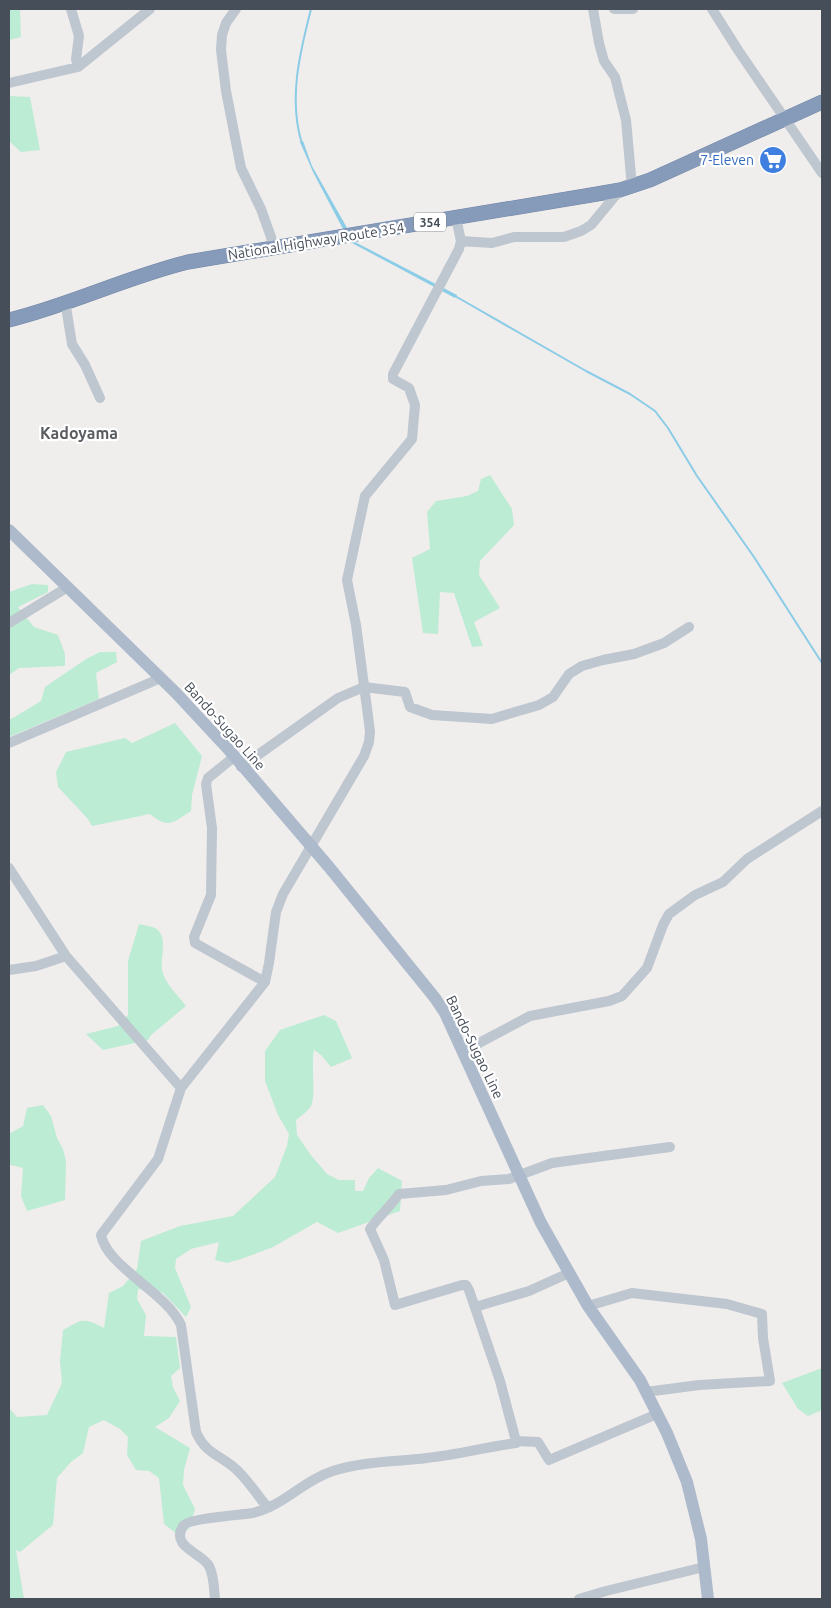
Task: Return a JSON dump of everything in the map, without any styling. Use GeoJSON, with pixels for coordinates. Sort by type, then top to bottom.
{"type":"FeatureCollection","features":[{"type":"Feature","properties":{"kind":"highway","name":"National Highway Route 354"},"geometry":{"type":"LineString","coordinates":[[9,320],[169,267],[626,188],[667,173],[822,102]]}},
{"type":"Feature","properties":{"kind":"main road","name":"Bando-Sugao Line"},"geometry":{"type":"LineString","coordinates":[[9,530],[176,693],[329,867],[435,998],[445,1013],[541,1223],[588,1306],[640,1380],[667,1433],[686,1482],[701,1539],[708,1599]]}},
{"type":"Feature","properties":{"kind":"street"},"geometry":{"type":"LineString","coordinates":[[71,9],[80,36],[76,59],[78,67]]}},
{"type":"Feature","properties":{"kind":"street"},"geometry":{"type":"LineString","coordinates":[[9,83],[78,67],[150,9]]}},
{"type":"Feature","properties":{"kind":"street"},"geometry":{"type":"LineString","coordinates":[[236,9],[226,24],[222,35],[221,50],[226,91],[241,168],[261,209],[273,248]]}},
{"type":"Feature","properties":{"kind":"street"},"geometry":{"type":"LineString","coordinates":[[461,241],[492,243],[514,238],[564,237],[591,225],[626,188],[626,120],[615,77],[604,60],[593,9]]}},
{"type":"Feature","properties":{"kind":"street"},"geometry":{"type":"LineString","coordinates":[[614,9],[633,9]]}},
{"type":"Feature","properties":{"kind":"street"},"geometry":{"type":"LineString","coordinates":[[712,9],[822,173]]}},
{"type":"Feature","properties":{"kind":"street"},"geometry":{"type":"LineString","coordinates":[[268,1508],[237,1470],[210,1452],[201,1443],[196,1432],[181,1325],[176,1315],[165,1302],[126,1269],[103,1245],[101,1235],[158,1158],[181,1088],[265,982],[276,912],[283,894],[364,756],[370,731],[356,626],[347,580],[365,496],[412,438],[415,405],[409,388],[394,379],[393,374],[459,249],[461,241],[456,218]]}},
{"type":"Feature","properties":{"kind":"street"},"geometry":{"type":"LineString","coordinates":[[67,302],[66,307],[72,344],[85,365],[100,398]]}},
{"type":"Feature","properties":{"kind":"street"},"geometry":{"type":"LineString","coordinates":[[9,623],[67,586]]}},
{"type":"Feature","properties":{"kind":"street"},"geometry":{"type":"LineString","coordinates":[[265,982],[195,943],[194,937],[210,895],[212,828],[206,784],[208,778],[238,762],[338,698],[364,687],[405,692],[410,707],[432,714],[492,719],[539,704],[553,697],[568,674],[582,666],[642,651],[664,643],[689,627]]}},
{"type":"Feature","properties":{"kind":"street"},"geometry":{"type":"LineString","coordinates":[[9,743],[161,678]]}},
{"type":"Feature","properties":{"kind":"street"},"geometry":{"type":"LineString","coordinates":[[462,1052],[530,1016],[609,1001],[622,996],[647,968],[669,914],[696,895],[723,882],[747,859],[822,811]]}},
{"type":"Feature","properties":{"kind":"street"},"geometry":{"type":"LineString","coordinates":[[9,868],[66,956],[181,1088]]}},
{"type":"Feature","properties":{"kind":"street"},"geometry":{"type":"LineString","coordinates":[[9,970],[36,966],[66,956]]}},
{"type":"Feature","properties":{"kind":"street"},"geometry":{"type":"LineString","coordinates":[[516,1442],[500,1381],[466,1285],[395,1305],[384,1260],[370,1229],[399,1194],[446,1190],[481,1182],[509,1179],[552,1163],[670,1147]]}},
{"type":"Feature","properties":{"kind":"street"},"geometry":{"type":"LineString","coordinates":[[475,1307],[529,1291],[569,1274]]}},
{"type":"Feature","properties":{"kind":"street"},"geometry":{"type":"LineString","coordinates":[[588,1306],[632,1293],[727,1304],[762,1314],[763,1338],[770,1381],[699,1385],[646,1392]]}},
{"type":"Feature","properties":{"kind":"street"},"geometry":{"type":"LineString","coordinates":[[215,1599],[209,1565],[184,1545],[181,1538],[183,1526],[186,1523],[268,1508],[323,1475],[333,1471],[377,1463],[428,1458],[516,1442],[538,1442],[549,1460],[657,1414]]}},
{"type":"Feature","properties":{"kind":"street"},"geometry":{"type":"LineString","coordinates":[[579,1599],[704,1567]]}},
{"type":"Feature","properties":{"kind":"green space"},"geometry":{"type":"Polygon","coordinates":[[[9,9],[20,9],[21,37],[9,40],[9,9]]]}},
{"type":"Feature","properties":{"kind":"green space"},"geometry":{"type":"Polygon","coordinates":[[[9,96],[30,97],[40,150],[21,152],[9,141],[9,96]]]}},
{"type":"Feature","properties":{"kind":"green space"},"geometry":{"type":"Polygon","coordinates":[[[490,475],[512,509],[514,525],[480,561],[479,575],[500,608],[474,622],[483,646],[472,647],[454,593],[440,592],[438,634],[423,633],[412,558],[430,549],[427,512],[436,501],[467,496],[478,491],[481,479],[490,475]]]}},
{"type":"Feature","properties":{"kind":"green space"},"geometry":{"type":"Polygon","coordinates":[[[32,584],[48,585],[48,592],[18,607],[34,627],[58,635],[65,654],[65,666],[19,668],[9,675],[9,592],[32,584]]]}},
{"type":"Feature","properties":{"kind":"green space"},"geometry":{"type":"Polygon","coordinates":[[[100,652],[116,652],[117,662],[96,673],[99,699],[9,737],[9,719],[41,701],[45,687],[86,659],[100,652]]]}},
{"type":"Feature","properties":{"kind":"green space"},"geometry":{"type":"Polygon","coordinates":[[[175,723],[202,756],[192,795],[191,811],[180,819],[166,823],[161,822],[150,814],[92,826],[88,819],[58,787],[56,772],[66,752],[125,738],[132,743],[175,723]]]}},
{"type":"Feature","properties":{"kind":"green space"},"geometry":{"type":"Polygon","coordinates":[[[139,924],[155,928],[162,936],[162,970],[169,985],[186,1006],[151,1035],[148,1040],[103,1050],[86,1034],[118,1026],[128,1015],[128,961],[139,924]]]}},
{"type":"Feature","properties":{"kind":"green space"},"geometry":{"type":"Polygon","coordinates":[[[324,1015],[336,1021],[352,1058],[331,1067],[314,1050],[312,1102],[308,1110],[296,1120],[297,1135],[327,1174],[339,1180],[355,1180],[355,1191],[363,1191],[369,1178],[378,1168],[402,1181],[400,1211],[338,1233],[317,1222],[273,1247],[227,1263],[215,1260],[219,1242],[191,1249],[176,1259],[175,1268],[191,1307],[186,1317],[163,1293],[138,1289],[137,1299],[146,1315],[144,1336],[176,1337],[180,1368],[171,1376],[173,1387],[180,1401],[169,1418],[155,1427],[190,1448],[184,1470],[183,1485],[195,1509],[189,1529],[177,1534],[164,1524],[159,1478],[149,1471],[136,1470],[127,1455],[128,1437],[120,1429],[104,1420],[89,1427],[83,1453],[71,1462],[57,1478],[53,1525],[20,1552],[16,1550],[24,1599],[9,1599],[9,1408],[17,1417],[47,1415],[62,1383],[60,1361],[63,1330],[83,1321],[92,1322],[104,1328],[109,1293],[123,1286],[137,1269],[141,1241],[180,1226],[233,1216],[275,1177],[287,1146],[289,1134],[278,1115],[265,1081],[265,1051],[280,1030],[324,1015]]]}},
{"type":"Feature","properties":{"kind":"green space"},"geometry":{"type":"Polygon","coordinates":[[[43,1105],[51,1116],[66,1161],[65,1200],[27,1211],[21,1196],[23,1168],[9,1166],[9,1134],[23,1126],[27,1108],[43,1105]]]}},
{"type":"Feature","properties":{"kind":"green space"},"geometry":{"type":"Polygon","coordinates":[[[822,1368],[822,1410],[808,1416],[798,1409],[782,1383],[822,1368]]]}},
{"type":"Feature","properties":{"kind":"water"},"geometry":{"type":"Polygon","coordinates":[[[303,141],[312,166],[355,242],[457,295],[455,298],[352,243],[313,172],[300,142],[303,141]]]}},
{"type":"Feature","properties":{"kind":"waterway"},"geometry":{"type":"LineString","coordinates":[[302,144],[296,110],[297,76],[311,9]]}},
{"type":"Feature","properties":{"kind":"waterway"},"geometry":{"type":"LineString","coordinates":[[455,296],[630,394],[655,411],[668,428],[697,476],[754,557],[822,663]]}},
{"type":"Feature","properties":{"kind":"place","name":"7-Eleven"},"geometry":{"type":"Point","coordinates":[773,160]}},
{"type":"Feature","properties":{"kind":"district","name":"Kadoyama"},"geometry":{"type":"Point","coordinates":[79,433]}}]}
